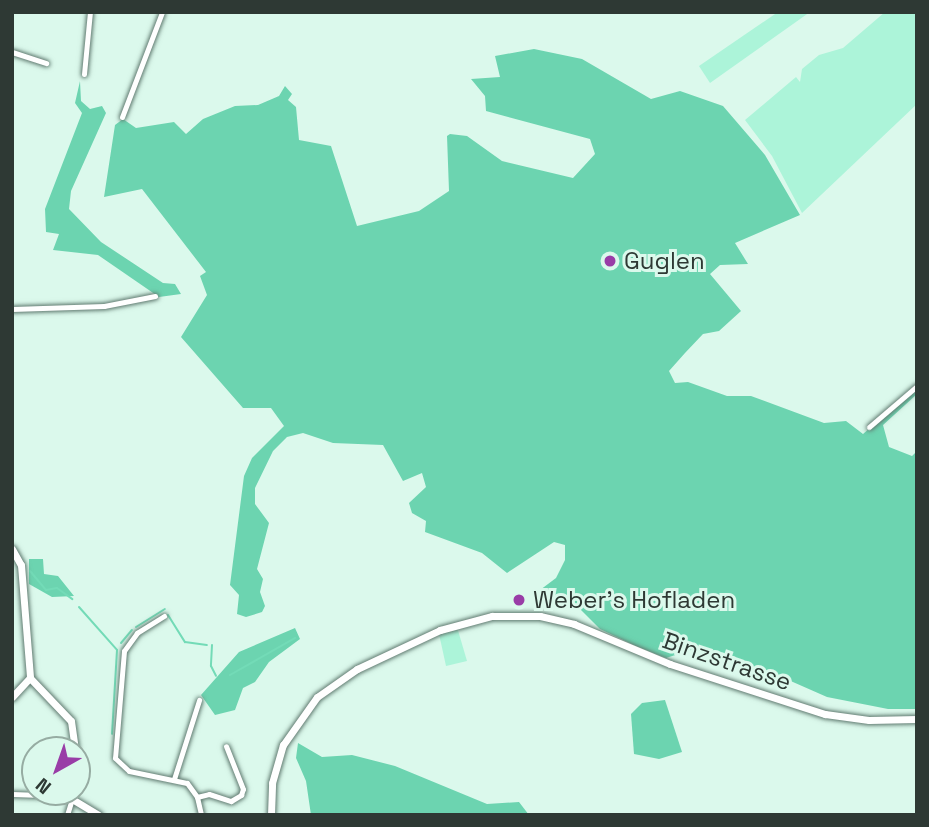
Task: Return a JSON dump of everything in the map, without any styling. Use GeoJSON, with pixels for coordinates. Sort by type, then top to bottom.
{"type":"FeatureCollection","features":[{"type":"Feature","properties":{"kind":"main road"},"geometry":{"type":"LineString","coordinates":[[12,549],[21,565],[30,678],[71,721],[73,736]]}},
{"type":"Feature","properties":{"kind":"main road","name":"Binzstrasse"},"geometry":{"type":"LineString","coordinates":[[271,815],[274,777],[294,724],[332,684],[371,663],[463,622],[502,615],[540,616],[574,624],[670,664],[825,714],[869,720],[917,719]]}},
{"type":"Feature","properties":{"kind":"main road"},"geometry":{"type":"LineString","coordinates":[[12,697],[30,678]]}},
{"type":"Feature","properties":{"kind":"street"},"geometry":{"type":"LineString","coordinates":[[84,74],[90,12]]}},
{"type":"Feature","properties":{"kind":"street"},"geometry":{"type":"LineString","coordinates":[[121,117],[162,12]]}},
{"type":"Feature","properties":{"kind":"street"},"geometry":{"type":"LineString","coordinates":[[12,52],[46,63]]}},
{"type":"Feature","properties":{"kind":"street"},"geometry":{"type":"LineString","coordinates":[[12,309],[74,309],[155,296]]}},
{"type":"Feature","properties":{"kind":"street"},"geometry":{"type":"LineString","coordinates":[[869,426],[917,386]]}},
{"type":"Feature","properties":{"kind":"street"},"geometry":{"type":"LineString","coordinates":[[164,616],[137,633],[124,651],[113,750],[124,768],[187,783],[197,797],[201,815]]}},
{"type":"Feature","properties":{"kind":"street"},"geometry":{"type":"LineString","coordinates":[[174,779],[199,700]]}},
{"type":"Feature","properties":{"kind":"street"},"geometry":{"type":"LineString","coordinates":[[197,797],[209,794],[233,801],[241,795],[243,789],[226,746]]}},
{"type":"Feature","properties":{"kind":"green space"},"geometry":{"type":"Polygon","coordinates":[[[778,12],[810,12],[710,83],[699,66],[778,12]]]}},
{"type":"Feature","properties":{"kind":"green space"},"geometry":{"type":"Polygon","coordinates":[[[885,12],[917,12],[917,104],[802,213],[772,156],[745,120],[796,77],[800,82],[802,69],[819,55],[843,48],[885,12]]]}},
{"type":"Feature","properties":{"kind":"green space"},"geometry":{"type":"Polygon","coordinates":[[[534,49],[582,59],[651,99],[680,91],[723,106],[765,155],[800,215],[735,243],[748,264],[720,265],[710,274],[741,311],[719,331],[703,334],[685,353],[669,371],[675,383],[688,382],[727,396],[751,396],[824,423],[846,421],[863,434],[917,387],[917,394],[883,425],[889,447],[912,456],[917,451],[917,709],[888,709],[827,697],[777,675],[694,649],[666,658],[636,646],[600,629],[574,603],[542,595],[540,590],[556,578],[565,560],[565,545],[554,542],[507,573],[482,553],[425,532],[426,521],[412,513],[409,503],[426,487],[422,473],[403,481],[383,445],[333,443],[303,433],[287,437],[273,451],[255,488],[255,504],[269,523],[257,569],[263,579],[260,592],[265,606],[262,612],[246,617],[237,614],[239,595],[230,585],[244,476],[252,458],[284,426],[271,408],[243,408],[181,337],[207,295],[200,276],[206,272],[142,189],[104,197],[115,125],[123,119],[136,128],[174,122],[186,134],[203,119],[235,106],[258,105],[279,96],[285,86],[292,94],[288,100],[296,107],[299,140],[331,146],[357,226],[419,211],[449,191],[447,136],[450,134],[467,136],[502,161],[573,178],[595,154],[590,139],[486,111],[485,96],[471,79],[500,77],[495,56],[534,49]]]}},
{"type":"Feature","properties":{"kind":"green space"},"geometry":{"type":"Polygon","coordinates":[[[80,81],[81,101],[90,109],[102,106],[106,113],[71,191],[69,209],[101,242],[163,283],[175,284],[181,294],[159,297],[98,255],[53,250],[59,234],[46,232],[45,209],[82,113],[75,103],[80,81]]]}},
{"type":"Feature","properties":{"kind":"green space"},"geometry":{"type":"Polygon","coordinates":[[[29,559],[43,559],[44,574],[58,576],[74,596],[52,597],[29,584],[29,559]]]}},
{"type":"Feature","properties":{"kind":"green space"},"geometry":{"type":"Polygon","coordinates":[[[457,627],[467,661],[446,666],[439,634],[457,627]]]}},
{"type":"Feature","properties":{"kind":"green space"},"geometry":{"type":"Polygon","coordinates":[[[295,628],[300,639],[269,662],[255,682],[243,688],[235,710],[215,715],[201,695],[239,652],[295,628]]]}},
{"type":"Feature","properties":{"kind":"green space"},"geometry":{"type":"Polygon","coordinates":[[[665,700],[682,752],[659,759],[634,754],[631,714],[642,703],[665,700]]]}},
{"type":"Feature","properties":{"kind":"green space"},"geometry":{"type":"Polygon","coordinates":[[[298,743],[322,757],[352,755],[395,766],[487,804],[519,802],[529,815],[311,815],[306,781],[296,758],[298,743]]]}},
{"type":"Feature","properties":{"kind":"waterway"},"geometry":{"type":"LineString","coordinates":[[30,571],[46,590],[57,588],[72,599]]}},
{"type":"Feature","properties":{"kind":"waterway"},"geometry":{"type":"LineString","coordinates":[[79,607],[117,650],[112,734]]}},
{"type":"Feature","properties":{"kind":"waterway"},"geometry":{"type":"LineString","coordinates":[[136,627],[165,609]]}},
{"type":"Feature","properties":{"kind":"waterway"},"geometry":{"type":"LineString","coordinates":[[168,615],[185,642],[207,645]]}},
{"type":"Feature","properties":{"kind":"waterway"},"geometry":{"type":"LineString","coordinates":[[121,643],[132,630]]}},
{"type":"Feature","properties":{"kind":"waterway"},"geometry":{"type":"LineString","coordinates":[[230,675],[295,638]]}},
{"type":"Feature","properties":{"kind":"waterway"},"geometry":{"type":"LineString","coordinates":[[212,645],[211,666],[216,676]]}},
{"type":"Feature","properties":{"kind":"place","name":"Guglen"},"geometry":{"type":"Point","coordinates":[610,261]}},
{"type":"Feature","properties":{"kind":"place","name":"Weber's Hofladen"},"geometry":{"type":"Point","coordinates":[519,600]}}]}
